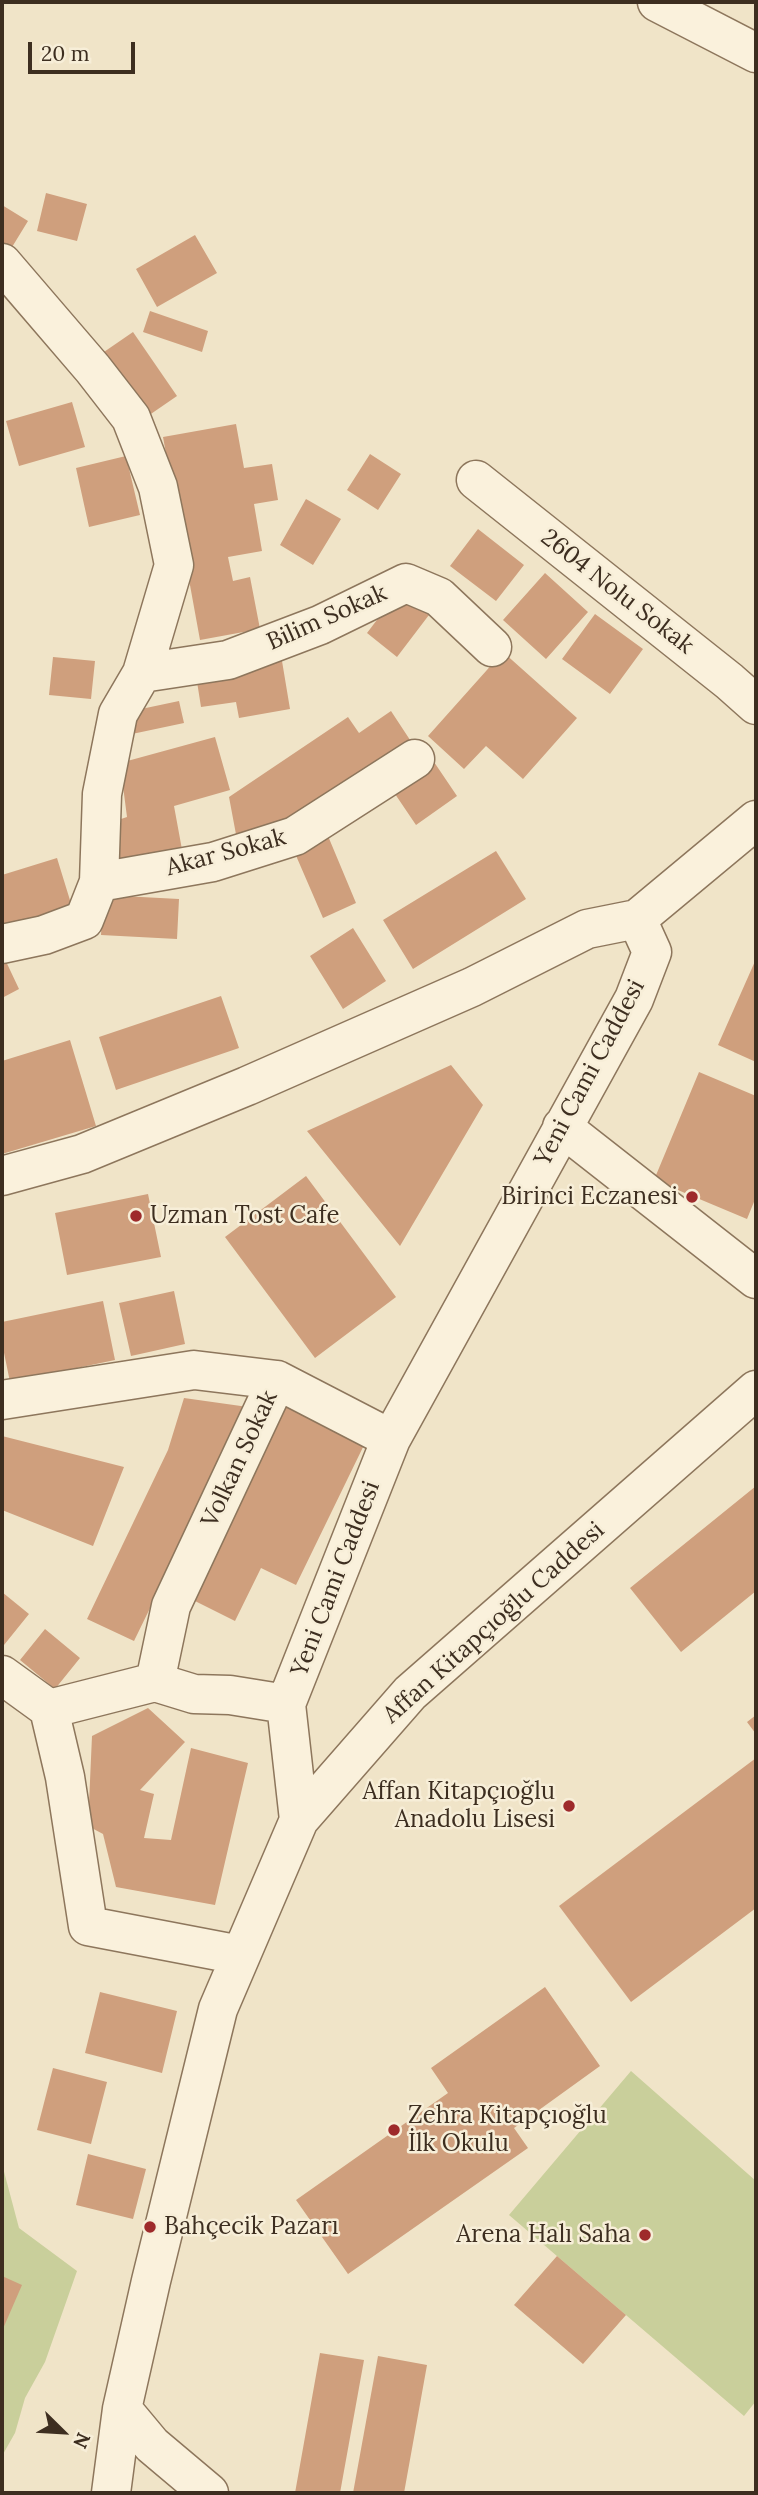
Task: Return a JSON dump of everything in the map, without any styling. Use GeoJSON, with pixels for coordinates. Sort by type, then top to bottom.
{"type":"FeatureCollection","features":[{"type":"Feature","properties":{"kind":"street"},"geometry":{"type":"LineString","coordinates":[[657,2],[756,53]]}},
{"type":"Feature","properties":{"kind":"street"},"geometry":{"type":"LineString","coordinates":[[2,263],[93,369],[131,418],[158,487],[174,565],[142,673],[118,714],[103,794],[99,882],[84,920],[44,935],[2,944]]}},
{"type":"Feature","properties":{"kind":"street","name":"2604 Nolu Sokak"},"geometry":{"type":"LineString","coordinates":[[476,480],[756,705]]}},
{"type":"Feature","properties":{"kind":"street","name":"Bilim Sokak"},"geometry":{"type":"LineString","coordinates":[[142,673],[228,660],[320,625],[406,583],[439,597],[492,647]]}},
{"type":"Feature","properties":{"kind":"street","name":"Akar Sokak"},"geometry":{"type":"LineString","coordinates":[[99,882],[212,862],[295,836],[415,759]]}},
{"type":"Feature","properties":{"kind":"street"},"geometry":{"type":"LineString","coordinates":[[2,1176],[82,1154],[247,1086],[459,993],[587,929],[636,919],[756,820]]}},
{"type":"Feature","properties":{"kind":"street","name":"Yeni Cami Caddesi"},"geometry":{"type":"LineString","coordinates":[[299,1820],[286,1704],[391,1439],[634,999],[652,952],[636,919]]}},
{"type":"Feature","properties":{"kind":"street"},"geometry":{"type":"LineString","coordinates":[[562,1127],[756,1279]]}},
{"type":"Feature","properties":{"kind":"street","name":"Volkan Sokak"},"geometry":{"type":"LineString","coordinates":[[2,1400],[194,1370],[277,1380],[171,1606],[155,1682]]}},
{"type":"Feature","properties":{"kind":"street"},"geometry":{"type":"LineString","coordinates":[[277,1380],[391,1439]]}},
{"type":"Feature","properties":{"kind":"street","name":"Affan Kitapçıoğlu Caddesi"},"geometry":{"type":"LineString","coordinates":[[111,2493],[122,2409],[218,2009],[299,1820],[410,1693],[756,1390]]}},
{"type":"Feature","properties":{"kind":"street"},"geometry":{"type":"LineString","coordinates":[[2,1675],[49,1709],[65,1777],[88,1926],[240,1955]]}},
{"type":"Feature","properties":{"kind":"street"},"geometry":{"type":"LineString","coordinates":[[49,1709],[155,1682],[194,1694],[230,1695],[286,1704]]}},
{"type":"Feature","properties":{"kind":"street"},"geometry":{"type":"LineString","coordinates":[[122,2409],[152,2445],[209,2493]]}},
{"type":"Feature","properties":{"kind":"green space","name":"Arena Halı Saha"},"geometry":{"type":"Polygon","coordinates":[[[631,2071],[756,2181],[756,2401],[744,2416],[509,2215],[631,2071]]]}},
{"type":"Feature","properties":{"kind":"green space"},"geometry":{"type":"Polygon","coordinates":[[[2,2164],[19,2228],[77,2271],[45,2362],[25,2398],[15,2433],[2,2456],[2,2164]]]}},
{"type":"Feature","properties":{"kind":"building"},"geometry":{"type":"Polygon","coordinates":[[[46,193],[87,204],[77,241],[37,231],[46,193]]]}},
{"type":"Feature","properties":{"kind":"building"},"geometry":{"type":"Polygon","coordinates":[[[2,205],[28,221],[9,252],[2,247],[2,205]]]}},
{"type":"Feature","properties":{"kind":"building"},"geometry":{"type":"Polygon","coordinates":[[[195,235],[217,273],[157,307],[136,269],[195,235]]]}},
{"type":"Feature","properties":{"kind":"building"},"geometry":{"type":"Polygon","coordinates":[[[150,311],[208,331],[202,352],[143,332],[150,311]]]}},
{"type":"Feature","properties":{"kind":"building"},"geometry":{"type":"Polygon","coordinates":[[[133,332],[177,396],[145,418],[101,354],[133,332]]]}},
{"type":"Feature","properties":{"kind":"building"},"geometry":{"type":"Polygon","coordinates":[[[72,402],[85,447],[19,466],[6,421],[72,402]]]}},
{"type":"Feature","properties":{"kind":"building"},"geometry":{"type":"Polygon","coordinates":[[[236,424],[244,468],[272,464],[278,500],[254,504],[262,551],[228,557],[233,581],[250,577],[260,629],[200,640],[163,437],[236,424]]]}},
{"type":"Feature","properties":{"kind":"building"},"geometry":{"type":"Polygon","coordinates":[[[370,454],[401,474],[378,510],[347,490],[370,454]]]}},
{"type":"Feature","properties":{"kind":"building"},"geometry":{"type":"Polygon","coordinates":[[[126,456],[140,515],[89,527],[76,468],[126,456]]]}},
{"type":"Feature","properties":{"kind":"building"},"geometry":{"type":"Polygon","coordinates":[[[306,499],[341,519],[313,565],[280,545],[306,499]]]}},
{"type":"Feature","properties":{"kind":"building"},"geometry":{"type":"Polygon","coordinates":[[[478,529],[524,565],[496,601],[450,566],[478,529]]]}},
{"type":"Feature","properties":{"kind":"building"},"geometry":{"type":"Polygon","coordinates":[[[545,573],[588,612],[546,659],[503,620],[545,573]]]}},
{"type":"Feature","properties":{"kind":"building"},"geometry":{"type":"Polygon","coordinates":[[[402,587],[432,611],[397,657],[367,633],[402,587]]]}},
{"type":"Feature","properties":{"kind":"building"},"geometry":{"type":"Polygon","coordinates":[[[595,614],[643,649],[610,694],[562,659],[595,614]]]}},
{"type":"Feature","properties":{"kind":"building"},"geometry":{"type":"Polygon","coordinates":[[[503,652],[577,718],[523,779],[486,746],[464,769],[428,736],[503,652]]]}},
{"type":"Feature","properties":{"kind":"building"},"geometry":{"type":"Polygon","coordinates":[[[281,655],[290,709],[239,718],[236,702],[201,707],[195,669],[281,655]]]}},
{"type":"Feature","properties":{"kind":"building"},"geometry":{"type":"Polygon","coordinates":[[[53,657],[95,661],[91,699],[49,695],[53,657]]]}},
{"type":"Feature","properties":{"kind":"building"},"geometry":{"type":"Polygon","coordinates":[[[179,701],[184,723],[132,734],[127,712],[179,701]]]}},
{"type":"Feature","properties":{"kind":"building"},"geometry":{"type":"Polygon","coordinates":[[[391,711],[414,746],[303,820],[238,845],[229,797],[348,717],[359,733],[391,711]]]}},
{"type":"Feature","properties":{"kind":"building"},"geometry":{"type":"Polygon","coordinates":[[[215,737],[230,790],[174,806],[183,855],[117,868],[121,819],[127,817],[120,763],[215,737]]]}},
{"type":"Feature","properties":{"kind":"building"},"geometry":{"type":"Polygon","coordinates":[[[434,762],[457,796],[416,825],[393,791],[434,762]]]}},
{"type":"Feature","properties":{"kind":"building"},"geometry":{"type":"Polygon","coordinates":[[[328,836],[356,903],[323,918],[294,851],[328,836]]]}},
{"type":"Feature","properties":{"kind":"building"},"geometry":{"type":"Polygon","coordinates":[[[496,851],[526,899],[413,969],[383,920],[496,851]]]}},
{"type":"Feature","properties":{"kind":"building"},"geometry":{"type":"Polygon","coordinates":[[[57,858],[73,910],[2,932],[2,875],[57,858]]]}},
{"type":"Feature","properties":{"kind":"building"},"geometry":{"type":"Polygon","coordinates":[[[103,895],[179,899],[177,939],[101,935],[103,895]]]}},
{"type":"Feature","properties":{"kind":"building"},"geometry":{"type":"Polygon","coordinates":[[[353,928],[386,981],[343,1009],[310,956],[353,928]]]}},
{"type":"Feature","properties":{"kind":"building"},"geometry":{"type":"Polygon","coordinates":[[[2,953],[19,989],[2,998],[2,953]]]}},
{"type":"Feature","properties":{"kind":"building"},"geometry":{"type":"Polygon","coordinates":[[[756,959],[756,1062],[718,1045],[756,959]]]}},
{"type":"Feature","properties":{"kind":"building"},"geometry":{"type":"Polygon","coordinates":[[[221,996],[239,1048],[116,1090],[99,1037],[221,996]]]}},
{"type":"Feature","properties":{"kind":"building"},"geometry":{"type":"Polygon","coordinates":[[[70,1040],[96,1126],[2,1154],[2,1061],[70,1040]]]}},
{"type":"Feature","properties":{"kind":"building"},"geometry":{"type":"Polygon","coordinates":[[[451,1065],[483,1105],[400,1246],[307,1131],[451,1065]]]}},
{"type":"Feature","properties":{"kind":"building"},"geometry":{"type":"Polygon","coordinates":[[[699,1072],[756,1096],[756,1197],[747,1219],[654,1180],[699,1072]]]}},
{"type":"Feature","properties":{"kind":"building"},"geometry":{"type":"Polygon","coordinates":[[[306,1176],[396,1297],[315,1358],[225,1237],[306,1176]]]}},
{"type":"Feature","properties":{"kind":"building"},"geometry":{"type":"Polygon","coordinates":[[[148,1194],[161,1257],[67,1275],[55,1213],[148,1194]]]}},
{"type":"Feature","properties":{"kind":"building"},"geometry":{"type":"Polygon","coordinates":[[[174,1291],[185,1344],[131,1356],[119,1303],[174,1291]]]}},
{"type":"Feature","properties":{"kind":"building"},"geometry":{"type":"Polygon","coordinates":[[[103,1301],[115,1360],[10,1382],[2,1343],[2,1322],[103,1301]]]}},
{"type":"Feature","properties":{"kind":"building"},"geometry":{"type":"Polygon","coordinates":[[[184,1398],[248,1407],[134,1641],[87,1619],[168,1450],[184,1398]]]}},
{"type":"Feature","properties":{"kind":"building"},"geometry":{"type":"Polygon","coordinates":[[[283,1403],[365,1443],[296,1585],[261,1568],[235,1621],[189,1598],[283,1403]]]}},
{"type":"Feature","properties":{"kind":"building"},"geometry":{"type":"Polygon","coordinates":[[[2,1436],[124,1467],[93,1546],[2,1510],[2,1436]]]}},
{"type":"Feature","properties":{"kind":"building"},"geometry":{"type":"Polygon","coordinates":[[[756,1486],[756,1591],[681,1652],[630,1588],[756,1486]]]}},
{"type":"Feature","properties":{"kind":"building"},"geometry":{"type":"Polygon","coordinates":[[[2,1592],[29,1614],[4,1645],[2,1643],[2,1592]]]}},
{"type":"Feature","properties":{"kind":"building"},"geometry":{"type":"Polygon","coordinates":[[[45,1629],[80,1658],[55,1689],[20,1660],[45,1629]]]}},
{"type":"Feature","properties":{"kind":"building"},"geometry":{"type":"Polygon","coordinates":[[[148,1708],[185,1742],[140,1790],[154,1794],[144,1838],[171,1840],[191,1748],[248,1763],[215,1905],[116,1887],[103,1834],[88,1826],[92,1736],[148,1708]]]}},
{"type":"Feature","properties":{"kind":"building"},"geometry":{"type":"Polygon","coordinates":[[[756,1715],[756,1734],[747,1722],[756,1715]]]}},
{"type":"Feature","properties":{"kind":"building"},"geometry":{"type":"Polygon","coordinates":[[[756,1758],[756,1908],[631,2002],[559,1906],[756,1758]]]}},
{"type":"Feature","properties":{"kind":"building"},"geometry":{"type":"Polygon","coordinates":[[[545,1987],[600,2066],[514,2128],[528,2148],[348,2274],[296,2200],[448,2093],[431,2068],[545,1987]]]}},
{"type":"Feature","properties":{"kind":"building"},"geometry":{"type":"Polygon","coordinates":[[[100,1992],[177,2011],[162,2073],[85,2053],[100,1992]]]}},
{"type":"Feature","properties":{"kind":"building"},"geometry":{"type":"Polygon","coordinates":[[[53,2068],[107,2082],[91,2144],[37,2130],[53,2068]]]}},
{"type":"Feature","properties":{"kind":"building"},"geometry":{"type":"Polygon","coordinates":[[[88,2154],[146,2169],[133,2219],[76,2205],[88,2154]]]}},
{"type":"Feature","properties":{"kind":"building"},"geometry":{"type":"Polygon","coordinates":[[[557,2256],[626,2315],[583,2364],[514,2305],[557,2256]]]}},
{"type":"Feature","properties":{"kind":"building"},"geometry":{"type":"Polygon","coordinates":[[[2,2276],[22,2285],[2,2331],[2,2276]]]}},
{"type":"Feature","properties":{"kind":"building"},"geometry":{"type":"Polygon","coordinates":[[[320,2353],[364,2360],[340,2493],[295,2493],[320,2353]]]}},
{"type":"Feature","properties":{"kind":"building"},"geometry":{"type":"Polygon","coordinates":[[[378,2356],[427,2365],[404,2493],[353,2493],[378,2356]]]}},
{"type":"Feature","properties":{"kind":"place","name":"Birinci Eczanesi"},"geometry":{"type":"Point","coordinates":[692,1197]}},
{"type":"Feature","properties":{"kind":"place","name":"Uzman Tost Cafe"},"geometry":{"type":"Point","coordinates":[136,1216]}},
{"type":"Feature","properties":{"kind":"place","name":"Affan Kitapçıoğlu Anadolu Lisesi"},"geometry":{"type":"Point","coordinates":[569,1806]}},
{"type":"Feature","properties":{"kind":"place","name":"Zehra Kitapçıoğlu İlk Okulu"},"geometry":{"type":"Point","coordinates":[394,2130]}},
{"type":"Feature","properties":{"kind":"place","name":"Bahçecik Pazarı"},"geometry":{"type":"Point","coordinates":[150,2227]}},
{"type":"Feature","properties":{"kind":"place","name":"Arena Halı Saha"},"geometry":{"type":"Point","coordinates":[645,2235]}}]}
